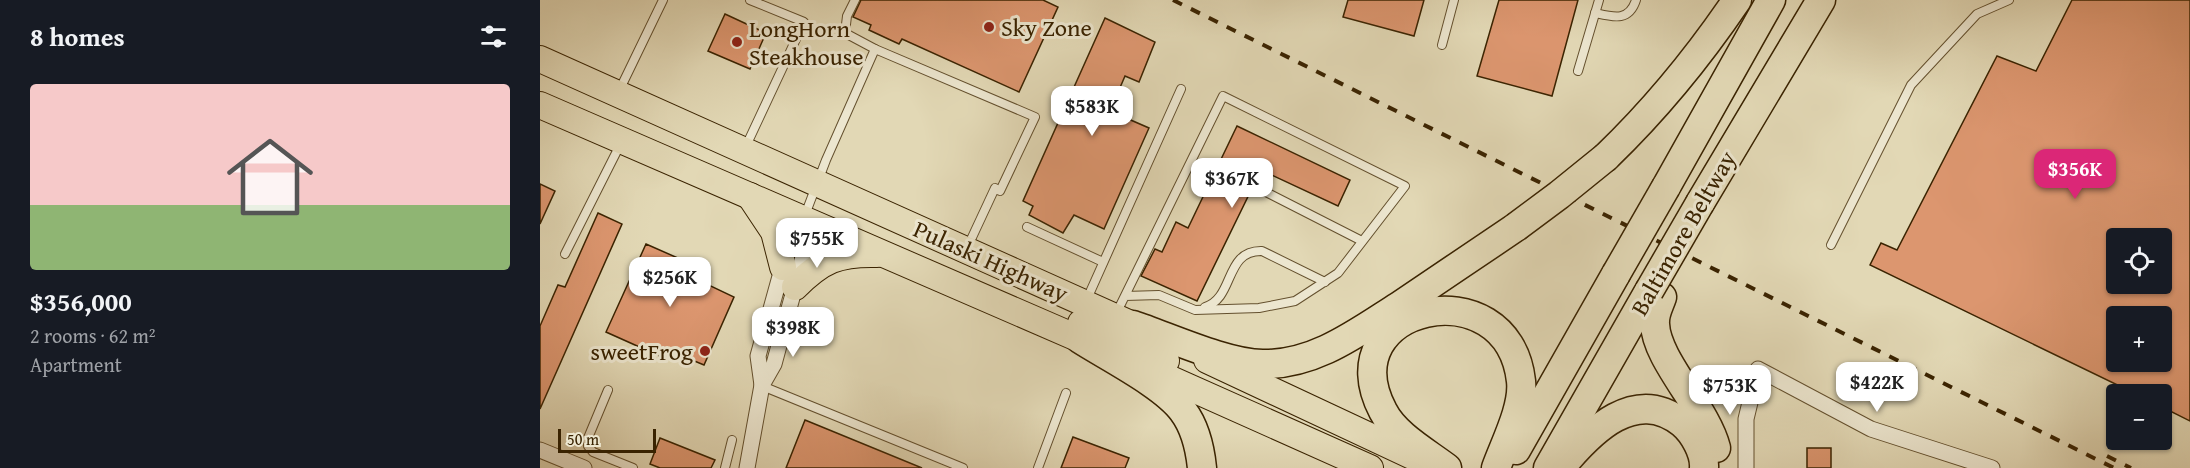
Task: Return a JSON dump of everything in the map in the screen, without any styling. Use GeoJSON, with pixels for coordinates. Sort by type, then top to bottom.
{"type":"FeatureCollection","features":[{"type":"Feature","properties":{"kind":"highway"},"geometry":{"type":"LineString","coordinates":[[1125,312],[1238,362],[1264,364],[1298,360],[1337,345],[1516,227],[1605,157],[1662,100],[1704,49],[1737,0]]}},
{"type":"Feature","properties":{"kind":"highway","name":"Baltimore Beltway"},"geometry":{"type":"LineString","coordinates":[[1504,461],[1616,274],[1771,0]]}},
{"type":"Feature","properties":{"kind":"highway","name":"Baltimore Beltway"},"geometry":{"type":"LineString","coordinates":[[1548,468],[1656,294],[1718,172],[1821,0]]}},
{"type":"Feature","properties":{"kind":"highway","name":"Pulaski Highway"},"geometry":{"type":"LineString","coordinates":[[540,59],[1085,303],[1125,312],[1376,439],[1439,468]]}},
{"type":"Feature","properties":{"kind":"highway","name":"Pulaski Highway"},"geometry":{"type":"LineString","coordinates":[[540,105],[1080,339],[1370,468]]}},
{"type":"Feature","properties":{"kind":"highway"},"geometry":{"type":"LineString","coordinates":[[750,195],[774,232],[789,277],[846,255],[884,254]]}},
{"type":"Feature","properties":{"kind":"highway"},"geometry":{"type":"LineString","coordinates":[[804,219],[822,213],[840,216],[1240,393],[1296,416],[1376,439]]}},
{"type":"Feature","properties":{"kind":"highway"},"geometry":{"type":"LineString","coordinates":[[1656,294],[1657,335],[1663,350],[1707,426],[1715,444],[1720,468]]}},
{"type":"Feature","properties":{"kind":"highway"},"geometry":{"type":"LineString","coordinates":[[1447,468],[1393,425],[1383,412],[1372,379],[1377,350],[1385,337],[1397,325],[1414,315],[1434,310],[1458,310],[1478,318],[1498,331],[1510,347],[1518,365],[1521,383],[1519,403],[1504,461]]}},
{"type":"Feature","properties":{"kind":"highway"},"geometry":{"type":"LineString","coordinates":[[1080,339],[1159,388],[1175,401],[1193,429],[1202,468]]}},
{"type":"Feature","properties":{"kind":"highway"},"geometry":{"type":"LineString","coordinates":[[1560,468],[1596,430],[1613,418],[1632,411],[1649,410],[1666,413],[1688,428],[1701,452],[1704,468]]}},
{"type":"Feature","properties":{"kind":"street"},"geometry":{"type":"LineString","coordinates":[[747,468],[762,386],[758,356],[789,277],[806,246],[804,219]]}},
{"type":"Feature","properties":{"kind":"street"},"geometry":{"type":"LineString","coordinates":[[762,386],[774,364],[789,277],[790,240],[804,219]]}},
{"type":"Feature","properties":{"kind":"street"},"geometry":{"type":"LineString","coordinates":[[1746,468],[1746,419],[1758,369],[1871,429],[1992,468]]}},
{"type":"Feature","properties":{"kind":"street"},"geometry":{"type":"LineString","coordinates":[[540,450],[584,468]]}},
{"type":"Feature","properties":{"kind":"lane"},"geometry":{"type":"LineString","coordinates":[[617,94],[663,0]]}},
{"type":"Feature","properties":{"kind":"lane"},"geometry":{"type":"LineString","coordinates":[[744,151],[804,22],[750,0]]}},
{"type":"Feature","properties":{"kind":"lane"},"geometry":{"type":"LineString","coordinates":[[855,0],[848,16],[845,33],[875,49],[1035,117],[1000,191],[995,188],[966,250]]}},
{"type":"Feature","properties":{"kind":"lane"},"geometry":{"type":"LineString","coordinates":[[1442,45],[1454,0]]}},
{"type":"Feature","properties":{"kind":"lane"},"geometry":{"type":"LineString","coordinates":[[1578,71],[1599,0]]}},
{"type":"Feature","properties":{"kind":"lane"},"geometry":{"type":"LineString","coordinates":[[1595,13],[1613,17],[1626,15],[1633,9],[1636,0]]}},
{"type":"Feature","properties":{"kind":"lane"},"geometry":{"type":"LineString","coordinates":[[1831,245],[1911,85],[1977,14],[2008,0]]}},
{"type":"Feature","properties":{"kind":"lane"},"geometry":{"type":"LineString","coordinates":[[804,219],[817,183],[875,49]]}},
{"type":"Feature","properties":{"kind":"lane"},"geometry":{"type":"LineString","coordinates":[[1085,303],[1180,88]]}},
{"type":"Feature","properties":{"kind":"lane"},"geometry":{"type":"LineString","coordinates":[[1223,96],[1405,186],[1338,273],[1295,301],[1259,308],[1195,310],[1159,295],[1125,312],[1223,96]]}},
{"type":"Feature","properties":{"kind":"lane"},"geometry":{"type":"LineString","coordinates":[[565,254],[622,141]]}},
{"type":"Feature","properties":{"kind":"lane"},"geometry":{"type":"LineString","coordinates":[[1258,188],[1362,242]]}},
{"type":"Feature","properties":{"kind":"lane"},"geometry":{"type":"LineString","coordinates":[[1027,227],[1103,262]]}},
{"type":"Feature","properties":{"kind":"lane"},"geometry":{"type":"LineString","coordinates":[[1195,310],[1217,302],[1240,258],[1246,252],[1253,250],[1262,251],[1325,282]]}},
{"type":"Feature","properties":{"kind":"lane"},"geometry":{"type":"LineString","coordinates":[[762,386],[963,468]]}},
{"type":"Feature","properties":{"kind":"lane"},"geometry":{"type":"LineString","coordinates":[[608,390],[588,438],[588,446],[593,452],[633,468]]}},
{"type":"Feature","properties":{"kind":"lane"},"geometry":{"type":"LineString","coordinates":[[1038,468],[1066,393]]}},
{"type":"Feature","properties":{"kind":"lane"},"geometry":{"type":"LineString","coordinates":[[725,468],[732,440]]}},
{"type":"Feature","properties":{"kind":"building","name":"Sky Zone"},"geometry":{"type":"Polygon","coordinates":[[[861,0],[1043,0],[1058,7],[1019,92],[902,39],[899,44],[869,30],[871,25],[853,17],[861,0]]]}},
{"type":"Feature","properties":{"kind":"building"},"geometry":{"type":"Polygon","coordinates":[[[1348,0],[1424,0],[1414,36],[1343,17],[1348,0]]]}},
{"type":"Feature","properties":{"kind":"building"},"geometry":{"type":"Polygon","coordinates":[[[1499,0],[1578,0],[1552,96],[1477,76],[1499,0]]]}},
{"type":"Feature","properties":{"kind":"building"},"geometry":{"type":"Polygon","coordinates":[[[2072,0],[2190,0],[2190,421],[2172,412],[2172,384],[2115,384],[1870,265],[1881,243],[1897,250],[1997,56],[2036,71],[2072,0]]]}},
{"type":"Feature","properties":{"kind":"building","name":"LongHorn Steakhouse"},"geometry":{"type":"Polygon","coordinates":[[[725,14],[766,33],[750,69],[708,51],[725,14]]]}},
{"type":"Feature","properties":{"kind":"building"},"geometry":{"type":"Polygon","coordinates":[[[1105,18],[1155,42],[1139,82],[1125,76],[1110,111],[1149,128],[1104,229],[1074,215],[1063,233],[1029,215],[1033,206],[1023,201],[1105,18]]]}},
{"type":"Feature","properties":{"kind":"building"},"geometry":{"type":"Polygon","coordinates":[[[1237,126],[1350,180],[1338,206],[1261,170],[1197,301],[1141,276],[1155,249],[1162,252],[1176,222],[1188,228],[1237,126]]]}},
{"type":"Feature","properties":{"kind":"building"},"geometry":{"type":"Polygon","coordinates":[[[540,184],[555,191],[540,224],[540,184]]]}},
{"type":"Feature","properties":{"kind":"building"},"geometry":{"type":"Polygon","coordinates":[[[598,213],[622,224],[540,409],[540,326],[558,285],[565,287],[598,213]]]}},
{"type":"Feature","properties":{"kind":"building"},"geometry":{"type":"Polygon","coordinates":[[[646,244],[705,270],[700,281],[734,297],[704,365],[668,350],[664,358],[606,332],[646,244]]]}},
{"type":"Feature","properties":{"kind":"building"},"geometry":{"type":"Polygon","coordinates":[[[805,420],[922,468],[786,468],[805,420]]]}},
{"type":"Feature","properties":{"kind":"building"},"geometry":{"type":"Polygon","coordinates":[[[1073,437],[1129,458],[1125,468],[1061,468],[1073,437]]]}},
{"type":"Feature","properties":{"kind":"building"},"geometry":{"type":"Polygon","coordinates":[[[660,438],[715,460],[711,468],[660,468],[650,464],[660,438]]]}},
{"type":"Feature","properties":{"kind":"building"},"geometry":{"type":"Polygon","coordinates":[[[1807,448],[1831,448],[1831,468],[1807,468],[1807,448]]]}},
{"type":"Feature","properties":{"kind":"railway"},"geometry":{"type":"LineString","coordinates":[[1173,0],[2114,468]]}},
{"type":"Feature","properties":{"kind":"railway"},"geometry":{"type":"LineString","coordinates":[[2107,456],[2131,468]]}},
{"type":"Feature","properties":{"kind":"place","name":"Sky Zone"},"geometry":{"type":"Point","coordinates":[989,27]}},
{"type":"Feature","properties":{"kind":"place","name":"LongHorn Steakhouse"},"geometry":{"type":"Point","coordinates":[737,42]}},
{"type":"Feature","properties":{"kind":"place","name":"sweetFrog"},"geometry":{"type":"Point","coordinates":[705,351]}}]}
